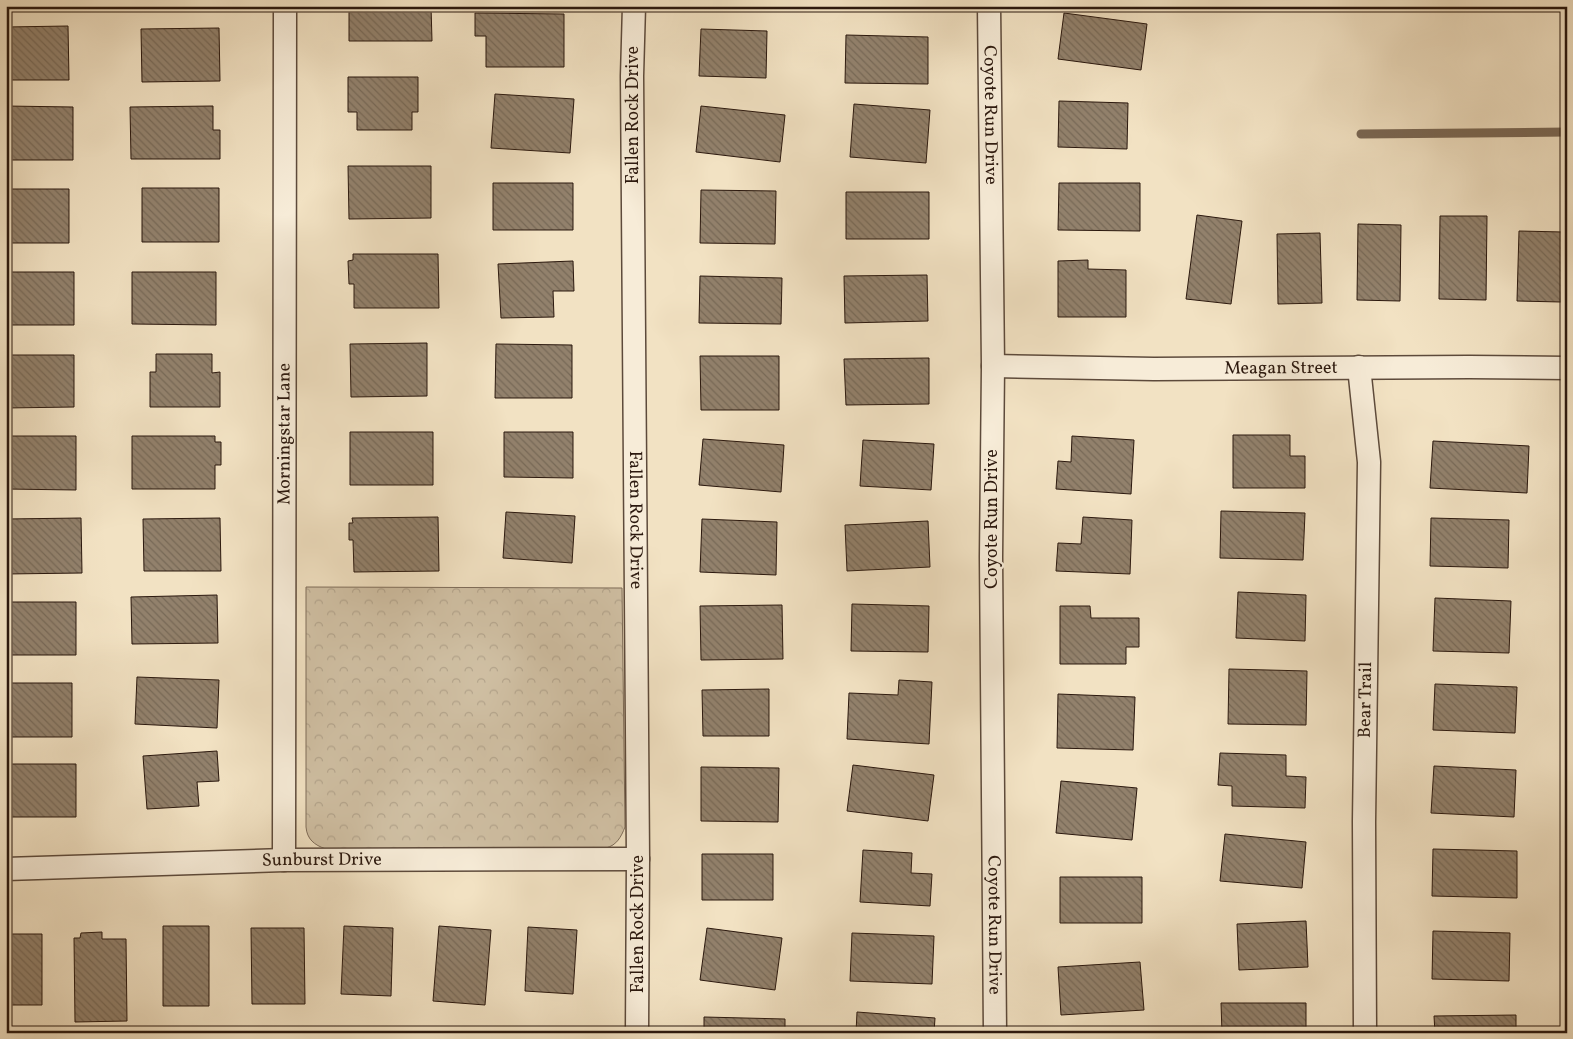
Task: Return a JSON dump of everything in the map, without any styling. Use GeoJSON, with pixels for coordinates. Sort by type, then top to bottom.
{"type":"FeatureCollection","features":[{"type":"Feature","properties":{"kind":"street","name":"Morningstar Lane"},"geometry":{"type":"LineString","coordinates":[[284,860],[285,6]]}},
{"type":"Feature","properties":{"kind":"street","name":"Fallen Rock Drive"},"geometry":{"type":"LineString","coordinates":[[634,6],[632,86],[638,859],[637,1033]]}},
{"type":"Feature","properties":{"kind":"street","name":"Coyote Run Drive"},"geometry":{"type":"LineString","coordinates":[[989,6],[993,366],[991,557],[995,1033]]}},
{"type":"Feature","properties":{"kind":"street","name":"Meagan Street"},"geometry":{"type":"LineString","coordinates":[[993,366],[1154,369],[1359,367],[1567,368]]}},
{"type":"Feature","properties":{"kind":"street","name":"Bear Trail"},"geometry":{"type":"LineString","coordinates":[[1359,367],[1369,462],[1364,822],[1365,1033]]}},
{"type":"Feature","properties":{"kind":"street","name":"Sunburst Drive"},"geometry":{"type":"LineString","coordinates":[[6,869],[284,860],[638,859]]}},
{"type":"Feature","properties":{"kind":"green space"},"geometry":{"type":"Polygon","coordinates":[[[306,587],[622,588],[625,827],[618,840],[606,848],[326,849],[318,846],[308,835],[306,827],[306,587]]]}},
{"type":"Feature","properties":{"kind":"building"},"geometry":{"type":"Polygon","coordinates":[[[349,6],[431,6],[432,41],[349,41],[349,6]]]}},
{"type":"Feature","properties":{"kind":"building"},"geometry":{"type":"Polygon","coordinates":[[[475,13],[564,14],[564,67],[486,67],[486,36],[475,36],[475,13]]]}},
{"type":"Feature","properties":{"kind":"building"},"geometry":{"type":"Polygon","coordinates":[[[1064,13],[1147,24],[1141,70],[1058,59],[1064,13]]]}},
{"type":"Feature","properties":{"kind":"building"},"geometry":{"type":"Polygon","coordinates":[[[68,26],[69,80],[6,80],[6,27],[68,26]]]}},
{"type":"Feature","properties":{"kind":"building"},"geometry":{"type":"Polygon","coordinates":[[[219,28],[220,81],[142,82],[141,29],[219,28]]]}},
{"type":"Feature","properties":{"kind":"building"},"geometry":{"type":"Polygon","coordinates":[[[701,29],[767,31],[766,78],[699,76],[701,29]]]}},
{"type":"Feature","properties":{"kind":"building"},"geometry":{"type":"Polygon","coordinates":[[[846,35],[928,37],[928,84],[845,83],[846,35]]]}},
{"type":"Feature","properties":{"kind":"building"},"geometry":{"type":"Polygon","coordinates":[[[348,77],[418,77],[418,112],[412,112],[412,130],[357,130],[357,112],[348,112],[348,77]]]}},
{"type":"Feature","properties":{"kind":"building"},"geometry":{"type":"Polygon","coordinates":[[[495,94],[574,99],[570,153],[491,148],[495,94]]]}},
{"type":"Feature","properties":{"kind":"building"},"geometry":{"type":"Polygon","coordinates":[[[1059,101],[1128,103],[1127,149],[1058,147],[1059,101]]]}},
{"type":"Feature","properties":{"kind":"building"},"geometry":{"type":"Polygon","coordinates":[[[854,104],[930,110],[926,163],[850,157],[854,104]]]}},
{"type":"Feature","properties":{"kind":"building"},"geometry":{"type":"Polygon","coordinates":[[[6,106],[73,107],[73,160],[6,160],[6,106]]]}},
{"type":"Feature","properties":{"kind":"building"},"geometry":{"type":"Polygon","coordinates":[[[213,106],[213,130],[220,130],[220,159],[131,159],[130,107],[213,106]]]}},
{"type":"Feature","properties":{"kind":"building"},"geometry":{"type":"Polygon","coordinates":[[[701,106],[785,115],[780,162],[696,152],[701,106]]]}},
{"type":"Feature","properties":{"kind":"building"},"geometry":{"type":"Polygon","coordinates":[[[348,166],[431,166],[431,218],[349,219],[348,166]]]}},
{"type":"Feature","properties":{"kind":"building"},"geometry":{"type":"Polygon","coordinates":[[[493,183],[573,183],[573,230],[493,230],[493,183]]]}},
{"type":"Feature","properties":{"kind":"building"},"geometry":{"type":"Polygon","coordinates":[[[1059,183],[1140,183],[1140,231],[1058,230],[1059,183]]]}},
{"type":"Feature","properties":{"kind":"building"},"geometry":{"type":"Polygon","coordinates":[[[142,188],[219,188],[219,242],[142,242],[142,188]]]}},
{"type":"Feature","properties":{"kind":"building"},"geometry":{"type":"Polygon","coordinates":[[[6,189],[69,189],[69,243],[6,243],[6,189]]]}},
{"type":"Feature","properties":{"kind":"building"},"geometry":{"type":"Polygon","coordinates":[[[701,190],[776,191],[775,244],[700,243],[701,190]]]}},
{"type":"Feature","properties":{"kind":"building"},"geometry":{"type":"Polygon","coordinates":[[[846,192],[929,192],[929,239],[846,239],[846,192]]]}},
{"type":"Feature","properties":{"kind":"building"},"geometry":{"type":"Polygon","coordinates":[[[1197,215],[1242,221],[1231,304],[1186,299],[1197,215]]]}},
{"type":"Feature","properties":{"kind":"building"},"geometry":{"type":"Polygon","coordinates":[[[1440,216],[1487,216],[1486,300],[1439,299],[1440,216]]]}},
{"type":"Feature","properties":{"kind":"building"},"geometry":{"type":"Polygon","coordinates":[[[1358,224],[1401,225],[1400,301],[1357,300],[1358,224]]]}},
{"type":"Feature","properties":{"kind":"building"},"geometry":{"type":"Polygon","coordinates":[[[1519,231],[1563,232],[1561,302],[1517,301],[1519,231]]]}},
{"type":"Feature","properties":{"kind":"building"},"geometry":{"type":"Polygon","coordinates":[[[1320,233],[1322,303],[1278,304],[1277,234],[1320,233]]]}},
{"type":"Feature","properties":{"kind":"building"},"geometry":{"type":"Polygon","coordinates":[[[353,254],[438,254],[439,308],[354,308],[354,284],[349,284],[348,261],[353,260],[353,254]]]}},
{"type":"Feature","properties":{"kind":"building"},"geometry":{"type":"Polygon","coordinates":[[[1088,260],[1088,269],[1126,270],[1126,317],[1058,317],[1058,261],[1088,260]]]}},
{"type":"Feature","properties":{"kind":"building"},"geometry":{"type":"Polygon","coordinates":[[[573,261],[574,291],[553,291],[554,317],[501,318],[498,264],[573,261]]]}},
{"type":"Feature","properties":{"kind":"building"},"geometry":{"type":"Polygon","coordinates":[[[6,272],[74,272],[74,325],[6,325],[6,272]]]}},
{"type":"Feature","properties":{"kind":"building"},"geometry":{"type":"Polygon","coordinates":[[[132,272],[216,272],[216,325],[132,324],[132,272]]]}},
{"type":"Feature","properties":{"kind":"building"},"geometry":{"type":"Polygon","coordinates":[[[927,275],[928,321],[845,323],[844,276],[927,275]]]}},
{"type":"Feature","properties":{"kind":"building"},"geometry":{"type":"Polygon","coordinates":[[[700,276],[782,278],[781,324],[699,323],[700,276]]]}},
{"type":"Feature","properties":{"kind":"building"},"geometry":{"type":"Polygon","coordinates":[[[427,343],[427,396],[351,397],[350,344],[427,343]]]}},
{"type":"Feature","properties":{"kind":"building"},"geometry":{"type":"Polygon","coordinates":[[[496,344],[572,345],[572,398],[495,398],[496,344]]]}},
{"type":"Feature","properties":{"kind":"building"},"geometry":{"type":"Polygon","coordinates":[[[156,354],[212,354],[212,373],[220,372],[220,407],[150,407],[150,372],[156,372],[156,354]]]}},
{"type":"Feature","properties":{"kind":"building"},"geometry":{"type":"Polygon","coordinates":[[[6,355],[74,355],[74,407],[6,408],[6,355]]]}},
{"type":"Feature","properties":{"kind":"building"},"geometry":{"type":"Polygon","coordinates":[[[700,356],[779,356],[779,410],[701,410],[700,356]]]}},
{"type":"Feature","properties":{"kind":"building"},"geometry":{"type":"Polygon","coordinates":[[[929,358],[929,404],[846,405],[844,359],[929,358]]]}},
{"type":"Feature","properties":{"kind":"building"},"geometry":{"type":"Polygon","coordinates":[[[350,432],[433,432],[433,485],[350,485],[350,432]]]}},
{"type":"Feature","properties":{"kind":"building"},"geometry":{"type":"Polygon","coordinates":[[[504,432],[573,432],[573,478],[504,477],[504,432]]]}},
{"type":"Feature","properties":{"kind":"building"},"geometry":{"type":"Polygon","coordinates":[[[1233,435],[1290,435],[1290,456],[1305,456],[1305,488],[1233,488],[1233,435]]]}},
{"type":"Feature","properties":{"kind":"building"},"geometry":{"type":"Polygon","coordinates":[[[6,436],[76,436],[76,490],[6,489],[6,436]]]}},
{"type":"Feature","properties":{"kind":"building"},"geometry":{"type":"Polygon","coordinates":[[[132,436],[215,436],[215,442],[221,442],[221,465],[215,465],[215,489],[132,489],[132,436]]]}},
{"type":"Feature","properties":{"kind":"building"},"geometry":{"type":"Polygon","coordinates":[[[1072,436],[1134,440],[1131,494],[1056,489],[1058,461],[1071,462],[1072,436]]]}},
{"type":"Feature","properties":{"kind":"building"},"geometry":{"type":"Polygon","coordinates":[[[703,439],[784,445],[781,492],[699,485],[703,439]]]}},
{"type":"Feature","properties":{"kind":"building"},"geometry":{"type":"Polygon","coordinates":[[[863,440],[934,444],[931,490],[860,486],[863,440]]]}},
{"type":"Feature","properties":{"kind":"building"},"geometry":{"type":"Polygon","coordinates":[[[1433,441],[1529,446],[1527,493],[1430,488],[1433,441]]]}},
{"type":"Feature","properties":{"kind":"building"},"geometry":{"type":"Polygon","coordinates":[[[1221,511],[1305,513],[1303,560],[1220,558],[1221,511]]]}},
{"type":"Feature","properties":{"kind":"building"},"geometry":{"type":"Polygon","coordinates":[[[506,512],[575,516],[572,563],[503,558],[506,512]]]}},
{"type":"Feature","properties":{"kind":"building"},"geometry":{"type":"Polygon","coordinates":[[[438,517],[439,571],[354,572],[353,540],[349,540],[349,523],[353,523],[352,518],[438,517]]]}},
{"type":"Feature","properties":{"kind":"building"},"geometry":{"type":"Polygon","coordinates":[[[1083,517],[1132,520],[1130,574],[1056,571],[1058,543],[1081,544],[1083,517]]]}},
{"type":"Feature","properties":{"kind":"building"},"geometry":{"type":"Polygon","coordinates":[[[81,518],[82,573],[6,574],[6,519],[81,518]]]}},
{"type":"Feature","properties":{"kind":"building"},"geometry":{"type":"Polygon","coordinates":[[[220,518],[221,571],[144,571],[143,519],[220,518]]]}},
{"type":"Feature","properties":{"kind":"building"},"geometry":{"type":"Polygon","coordinates":[[[1431,518],[1509,520],[1508,568],[1430,566],[1431,518]]]}},
{"type":"Feature","properties":{"kind":"building"},"geometry":{"type":"Polygon","coordinates":[[[702,519],[777,522],[776,575],[700,572],[702,519]]]}},
{"type":"Feature","properties":{"kind":"building"},"geometry":{"type":"Polygon","coordinates":[[[928,521],[930,567],[847,571],[845,525],[928,521]]]}},
{"type":"Feature","properties":{"kind":"building"},"geometry":{"type":"Polygon","coordinates":[[[1238,592],[1306,595],[1305,641],[1236,638],[1238,592]]]}},
{"type":"Feature","properties":{"kind":"building"},"geometry":{"type":"Polygon","coordinates":[[[217,595],[218,643],[132,644],[131,597],[217,595]]]}},
{"type":"Feature","properties":{"kind":"building"},"geometry":{"type":"Polygon","coordinates":[[[1435,598],[1511,601],[1509,653],[1433,651],[1435,598]]]}},
{"type":"Feature","properties":{"kind":"building"},"geometry":{"type":"Polygon","coordinates":[[[6,602],[76,602],[76,655],[6,655],[6,602]]]}},
{"type":"Feature","properties":{"kind":"building"},"geometry":{"type":"Polygon","coordinates":[[[852,604],[929,606],[928,652],[851,651],[852,604]]]}},
{"type":"Feature","properties":{"kind":"building"},"geometry":{"type":"Polygon","coordinates":[[[782,605],[783,659],[701,660],[700,606],[782,605]]]}},
{"type":"Feature","properties":{"kind":"building"},"geometry":{"type":"Polygon","coordinates":[[[1060,606],[1090,606],[1091,618],[1139,618],[1139,647],[1126,647],[1126,664],[1060,664],[1060,606]]]}},
{"type":"Feature","properties":{"kind":"building"},"geometry":{"type":"Polygon","coordinates":[[[1229,669],[1307,671],[1306,725],[1228,724],[1229,669]]]}},
{"type":"Feature","properties":{"kind":"building"},"geometry":{"type":"Polygon","coordinates":[[[137,677],[219,680],[217,728],[135,724],[137,677]]]}},
{"type":"Feature","properties":{"kind":"building"},"geometry":{"type":"Polygon","coordinates":[[[899,680],[932,682],[929,744],[847,739],[849,693],[898,695],[899,680]]]}},
{"type":"Feature","properties":{"kind":"building"},"geometry":{"type":"Polygon","coordinates":[[[6,683],[72,683],[72,737],[6,737],[6,683]]]}},
{"type":"Feature","properties":{"kind":"building"},"geometry":{"type":"Polygon","coordinates":[[[1435,684],[1517,687],[1515,733],[1433,730],[1435,684]]]}},
{"type":"Feature","properties":{"kind":"building"},"geometry":{"type":"Polygon","coordinates":[[[769,689],[769,736],[703,736],[702,690],[769,689]]]}},
{"type":"Feature","properties":{"kind":"building"},"geometry":{"type":"Polygon","coordinates":[[[1058,694],[1135,697],[1133,750],[1057,748],[1058,694]]]}},
{"type":"Feature","properties":{"kind":"building"},"geometry":{"type":"Polygon","coordinates":[[[217,751],[219,781],[197,782],[199,806],[147,809],[143,756],[217,751]]]}},
{"type":"Feature","properties":{"kind":"building"},"geometry":{"type":"Polygon","coordinates":[[[1220,753],[1286,755],[1286,776],[1306,777],[1305,808],[1232,806],[1232,786],[1218,785],[1220,753]]]}},
{"type":"Feature","properties":{"kind":"building"},"geometry":{"type":"Polygon","coordinates":[[[6,764],[76,764],[76,817],[6,817],[6,764]]]}},
{"type":"Feature","properties":{"kind":"building"},"geometry":{"type":"Polygon","coordinates":[[[853,765],[934,775],[928,821],[847,811],[853,765]]]}},
{"type":"Feature","properties":{"kind":"building"},"geometry":{"type":"Polygon","coordinates":[[[1434,766],[1516,770],[1514,817],[1431,813],[1434,766]]]}},
{"type":"Feature","properties":{"kind":"building"},"geometry":{"type":"Polygon","coordinates":[[[701,767],[779,768],[778,822],[701,821],[701,767]]]}},
{"type":"Feature","properties":{"kind":"building"},"geometry":{"type":"Polygon","coordinates":[[[1061,781],[1137,788],[1132,840],[1056,833],[1061,781]]]}},
{"type":"Feature","properties":{"kind":"building"},"geometry":{"type":"Polygon","coordinates":[[[1225,834],[1306,842],[1302,888],[1220,881],[1225,834]]]}},
{"type":"Feature","properties":{"kind":"building"},"geometry":{"type":"Polygon","coordinates":[[[1433,849],[1517,851],[1517,898],[1432,896],[1433,849]]]}},
{"type":"Feature","properties":{"kind":"building"},"geometry":{"type":"Polygon","coordinates":[[[863,850],[912,853],[911,873],[932,874],[930,906],[860,902],[863,850]]]}},
{"type":"Feature","properties":{"kind":"building"},"geometry":{"type":"Polygon","coordinates":[[[702,854],[773,854],[773,900],[702,900],[702,854]]]}},
{"type":"Feature","properties":{"kind":"building"},"geometry":{"type":"Polygon","coordinates":[[[1060,877],[1142,877],[1142,923],[1060,923],[1060,877]]]}},
{"type":"Feature","properties":{"kind":"building"},"geometry":{"type":"Polygon","coordinates":[[[1306,921],[1308,967],[1239,970],[1237,924],[1306,921]]]}},
{"type":"Feature","properties":{"kind":"building"},"geometry":{"type":"Polygon","coordinates":[[[163,926],[209,926],[209,1006],[163,1006],[163,926]]]}},
{"type":"Feature","properties":{"kind":"building"},"geometry":{"type":"Polygon","coordinates":[[[344,926],[393,928],[391,996],[341,994],[344,926]]]}},
{"type":"Feature","properties":{"kind":"building"},"geometry":{"type":"Polygon","coordinates":[[[439,926],[491,930],[485,1005],[433,1001],[439,926]]]}},
{"type":"Feature","properties":{"kind":"building"},"geometry":{"type":"Polygon","coordinates":[[[528,927],[577,930],[573,994],[525,991],[528,927]]]}},
{"type":"Feature","properties":{"kind":"building"},"geometry":{"type":"Polygon","coordinates":[[[251,928],[304,928],[305,1004],[252,1004],[251,928]]]}},
{"type":"Feature","properties":{"kind":"building"},"geometry":{"type":"Polygon","coordinates":[[[707,928],[782,938],[775,990],[700,980],[707,928]]]}},
{"type":"Feature","properties":{"kind":"building"},"geometry":{"type":"Polygon","coordinates":[[[1433,931],[1510,933],[1509,981],[1432,979],[1433,931]]]}},
{"type":"Feature","properties":{"kind":"building"},"geometry":{"type":"Polygon","coordinates":[[[102,932],[102,939],[126,939],[127,1021],[75,1022],[74,938],[80,938],[81,933],[102,932]]]}},
{"type":"Feature","properties":{"kind":"building"},"geometry":{"type":"Polygon","coordinates":[[[852,933],[934,936],[932,984],[850,981],[852,933]]]}},
{"type":"Feature","properties":{"kind":"building"},"geometry":{"type":"Polygon","coordinates":[[[7,934],[42,934],[42,1005],[7,1005],[7,934]]]}},
{"type":"Feature","properties":{"kind":"building"},"geometry":{"type":"Polygon","coordinates":[[[1140,962],[1144,1010],[1061,1015],[1058,967],[1140,962]]]}},
{"type":"Feature","properties":{"kind":"building"},"geometry":{"type":"Polygon","coordinates":[[[1221,1003],[1306,1003],[1306,1033],[1222,1033],[1221,1003]]]}},
{"type":"Feature","properties":{"kind":"building"},"geometry":{"type":"Polygon","coordinates":[[[857,1012],[935,1018],[934,1033],[856,1033],[857,1012]]]}},
{"type":"Feature","properties":{"kind":"building"},"geometry":{"type":"Polygon","coordinates":[[[1516,1015],[1516,1033],[1435,1033],[1434,1016],[1516,1015]]]}},
{"type":"Feature","properties":{"kind":"building"},"geometry":{"type":"Polygon","coordinates":[[[704,1017],[785,1019],[785,1033],[704,1033],[704,1017]]]}},
{"type":"Feature","properties":{"kind":"waterway"},"geometry":{"type":"LineString","coordinates":[[1361,134],[1567,132]]}}]}
